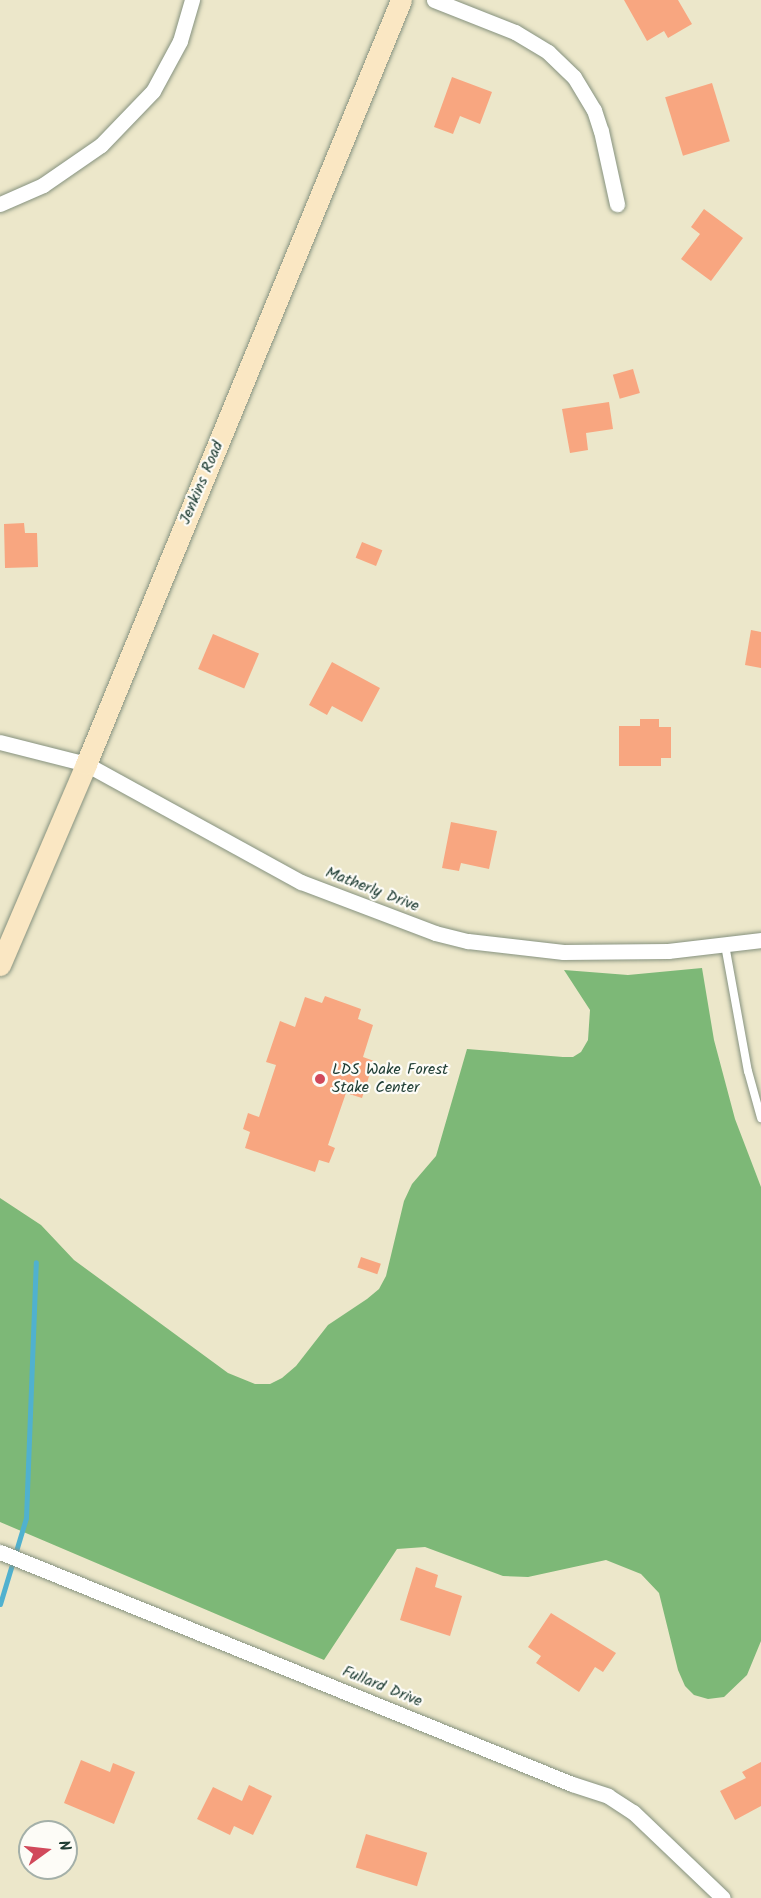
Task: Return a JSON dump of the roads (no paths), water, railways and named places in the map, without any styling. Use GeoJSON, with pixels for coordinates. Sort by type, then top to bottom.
{"type":"FeatureCollection","features":[{"type":"Feature","properties":{"kind":"street"},"geometry":{"type":"LineString","coordinates":[[0,204],[43,185],[101,145],[153,91],[180,41],[192,0]]}},
{"type":"Feature","properties":{"kind":"street","name":"Jenkins Road"},"geometry":{"type":"LineString","coordinates":[[0,965],[86,764],[401,0]]}},
{"type":"Feature","properties":{"kind":"street"},"geometry":{"type":"LineString","coordinates":[[434,0],[533,42],[548,52],[574,77],[594,110],[601,130],[617,204]]}},
{"type":"Feature","properties":{"kind":"street","name":"Matherly Drive"},"geometry":{"type":"LineString","coordinates":[[0,742],[86,764],[301,882],[435,933],[468,941],[563,952],[668,951],[761,940]]}},
{"type":"Feature","properties":{"kind":"street","name":"Fullard Drive"},"geometry":{"type":"LineString","coordinates":[[0,1552],[572,1784],[608,1796],[633,1812],[723,1898]]}},
{"type":"Feature","properties":{"kind":"lane"},"geometry":{"type":"LineString","coordinates":[[725,945],[748,1071],[761,1118]]}},
{"type":"Feature","properties":{"kind":"waterway"},"geometry":{"type":"LineString","coordinates":[[0,1604],[26,1518],[36,1262]]}},
{"type":"Feature","properties":{"kind":"place","name":"LDS Wake Forest Stake Center"},"geometry":{"type":"Point","coordinates":[320,1079]}}]}
